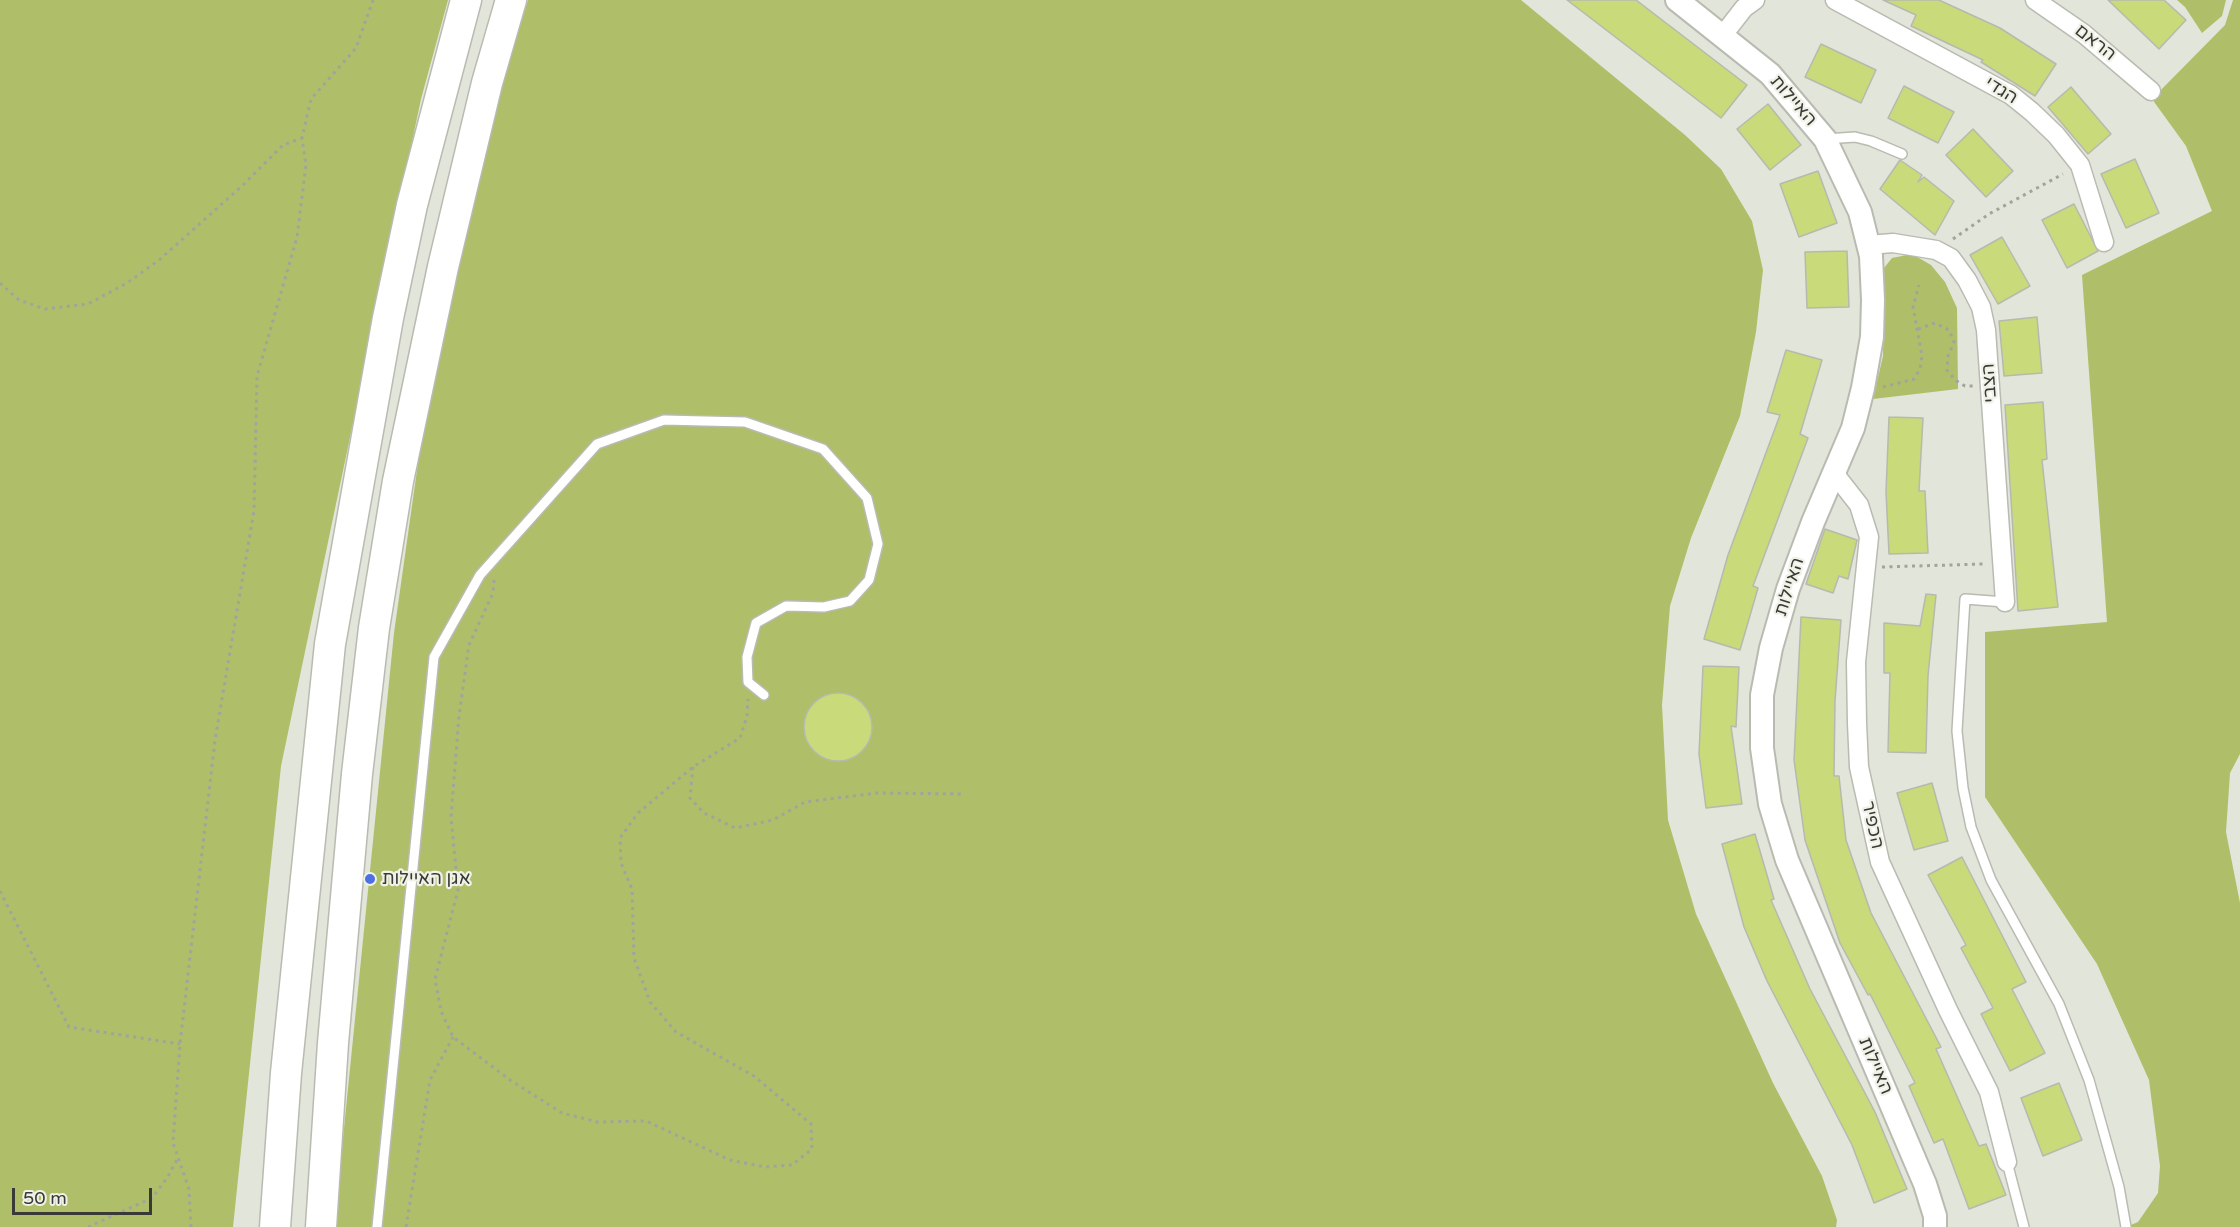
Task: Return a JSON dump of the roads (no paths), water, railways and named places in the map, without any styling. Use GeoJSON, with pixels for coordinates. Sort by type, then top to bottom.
{"type":"FeatureCollection","features":[{"type":"Feature","properties":{"kind":"highway"},"geometry":{"type":"LineString","coordinates":[[275,1227],[287,1061],[330,644],[403,250],[450,52],[466,0]]}},
{"type":"Feature","properties":{"kind":"highway"},"geometry":{"type":"LineString","coordinates":[[321,1227],[333,1043],[357,774],[374,628],[398,481],[443,267],[487,83],[511,0]]}},
{"type":"Feature","properties":{"kind":"street","name":"האיילות"},"geometry":{"type":"LineString","coordinates":[[1677,0],[1770,74],[1825,139],[1860,212],[1868,245],[1873,300],[1872,337],[1863,388],[1853,428],[1788,589],[1772,648],[1762,695],[1763,759],[1770,804],[1787,860],[1925,1184],[1935,1216],[1935,1227]]}},
{"type":"Feature","properties":{"kind":"street"},"geometry":{"type":"LineString","coordinates":[[1723,35],[1744,8],[1755,0]]}},
{"type":"Feature","properties":{"kind":"street","name":"הגדי"},"geometry":{"type":"LineString","coordinates":[[1835,0],[2011,95],[2056,135],[2080,165],[2104,243]]}},
{"type":"Feature","properties":{"kind":"street","name":"הראם"},"geometry":{"type":"LineString","coordinates":[[2035,0],[2084,34],[2151,91]]}},
{"type":"Feature","properties":{"kind":"street","name":"הצבי"},"geometry":{"type":"LineString","coordinates":[[1868,245],[1893,243],[1936,250],[1952,258],[1981,307],[1986,330],[2005,602]]}},
{"type":"Feature","properties":{"kind":"street","name":"הכפיר"},"geometry":{"type":"LineString","coordinates":[[1834,473],[1853,496],[1866,521],[1869,537],[1868,567],[1856,662],[1857,723],[1859,767],[1880,862],[1948,1010],[1989,1092],[2007,1162]]}},
{"type":"Feature","properties":{"kind":"lane"},"geometry":{"type":"LineString","coordinates":[[1825,139],[1863,139],[1902,154]]}},
{"type":"Feature","properties":{"kind":"lane"},"geometry":{"type":"LineString","coordinates":[[377,1227],[434,657],[480,575],[597,444],[664,420],[745,423],[823,449],[867,498],[878,544],[869,580],[850,601],[824,607],[786,606],[756,623],[747,657],[748,682],[764,695]]}},
{"type":"Feature","properties":{"kind":"lane"},"geometry":{"type":"LineString","coordinates":[[2005,602],[1965,599],[1957,731],[1963,788],[1971,827],[1990,880],[2059,1004],[2089,1080],[2119,1188],[2126,1227]]}},
{"type":"Feature","properties":{"kind":"lane"},"geometry":{"type":"LineString","coordinates":[[2007,1162],[2024,1227]]}},
{"type":"Feature","properties":{"kind":"place","name":"אגן האיילות"},"geometry":{"type":"Point","coordinates":[370,879]}}]}
